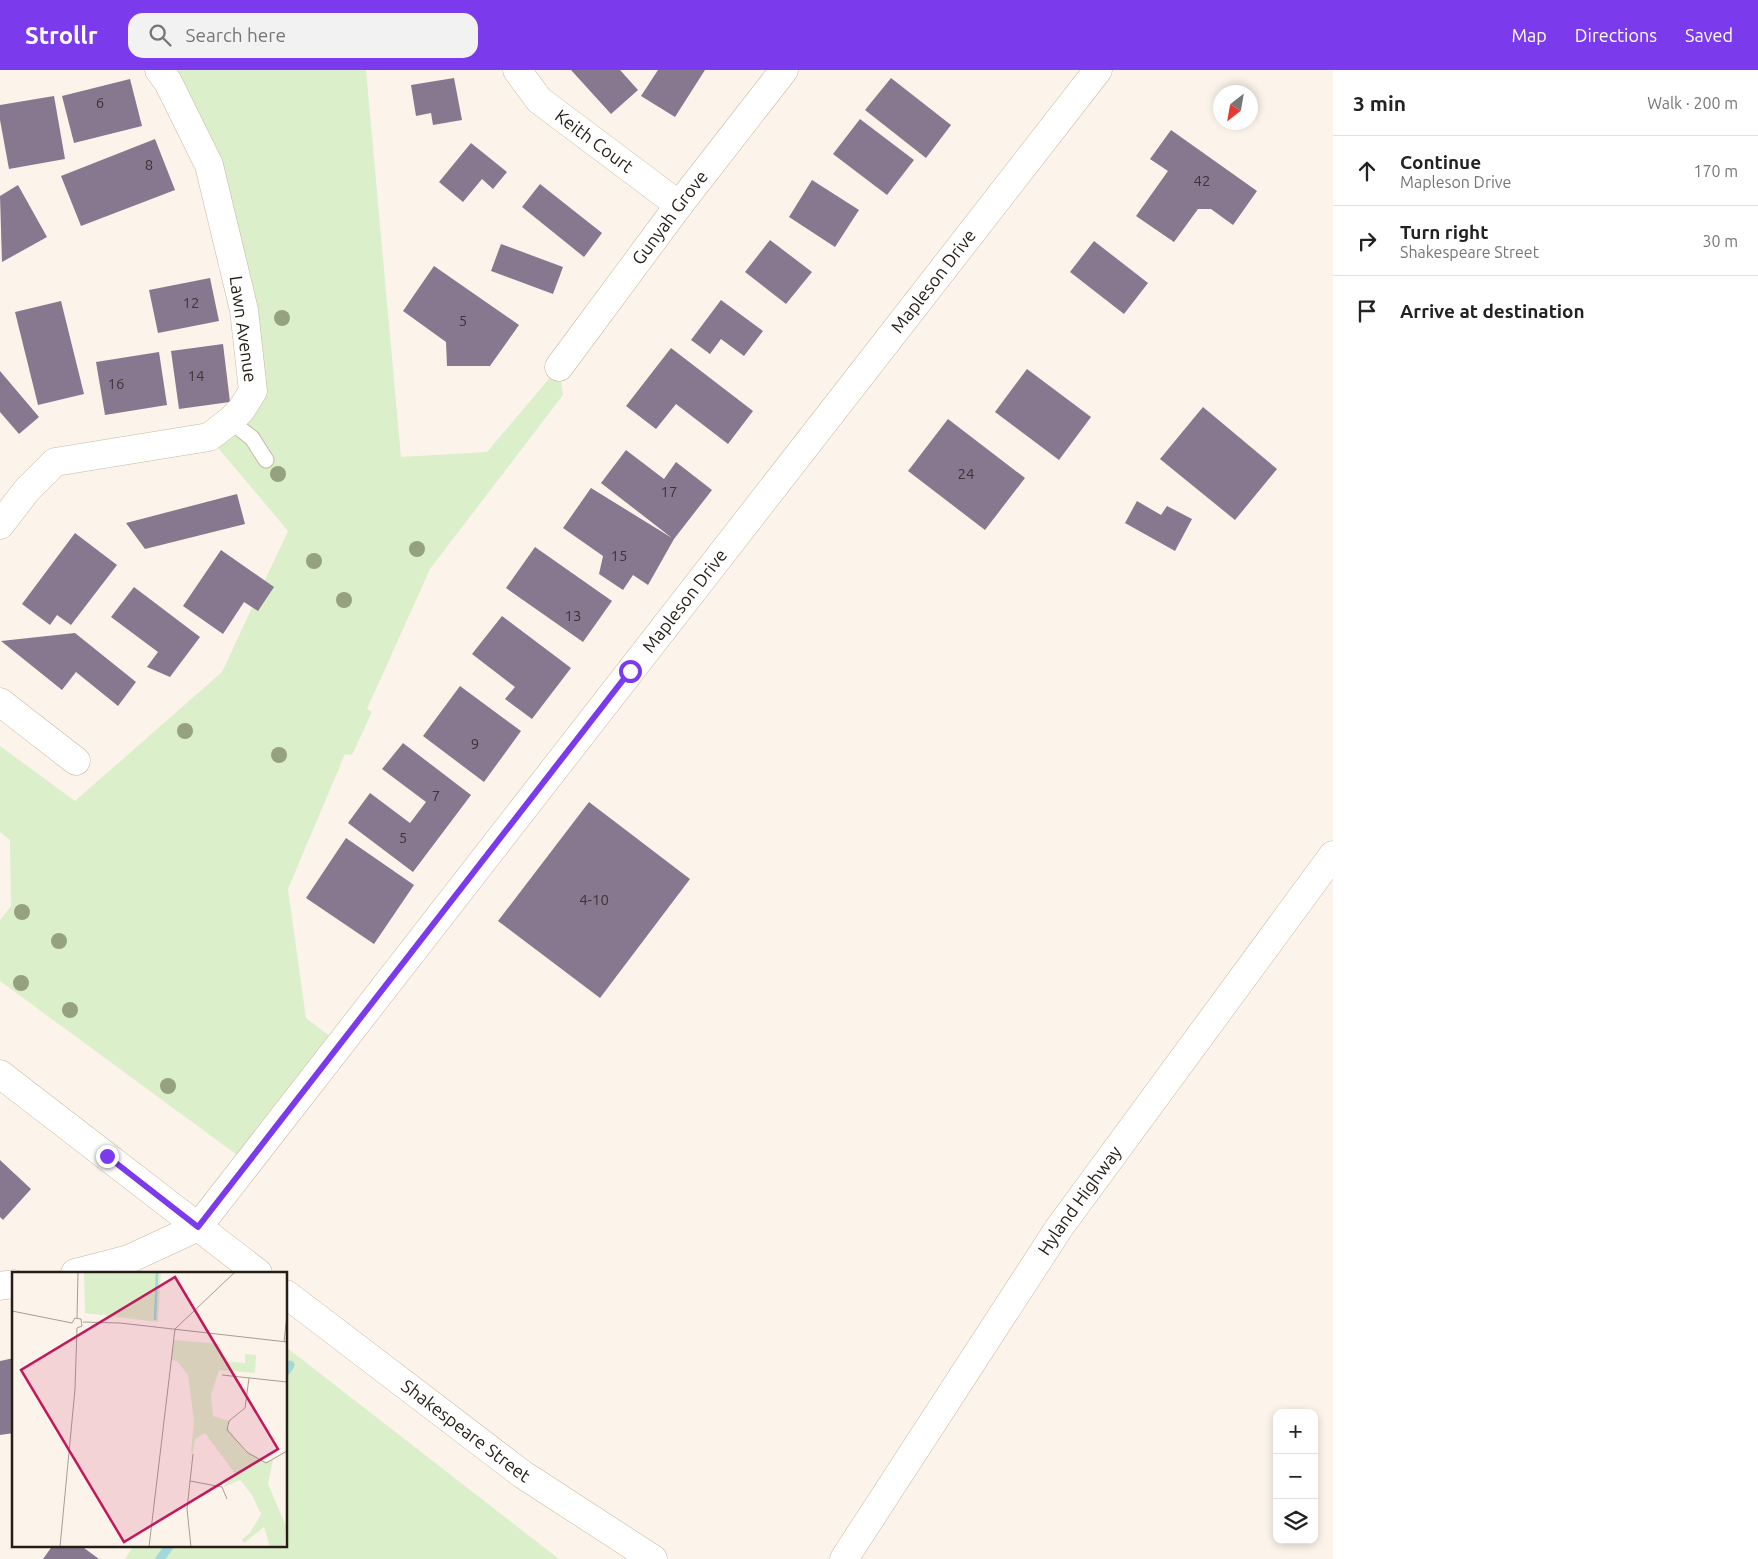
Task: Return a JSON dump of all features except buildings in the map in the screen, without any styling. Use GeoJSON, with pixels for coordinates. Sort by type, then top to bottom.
{"type":"FeatureCollection","features":[{"type":"Feature","properties":{"kind":"street","name":"Lawn Avenue"},"geometry":{"type":"LineString","coordinates":[[0,525],[27,490],[55,462],[208,437],[230,421],[253,391],[244,310],[209,165],[168,82],[159,70]]}},
{"type":"Feature","properties":{"kind":"street","name":"Keith Court"},"geometry":{"type":"LineString","coordinates":[[517,70],[539,100],[679,206]]}},
{"type":"Feature","properties":{"kind":"street","name":"Gunyah Grove"},"geometry":{"type":"LineString","coordinates":[[559,368],[679,206],[784,70]]}},
{"type":"Feature","properties":{"kind":"street","name":"Mapleson Drive"},"geometry":{"type":"LineString","coordinates":[[198,1227],[1098,70]]}},
{"type":"Feature","properties":{"kind":"street"},"geometry":{"type":"LineString","coordinates":[[0,702],[76,761]]}},
{"type":"Feature","properties":{"kind":"street","name":"Hyland Highway"},"geometry":{"type":"LineString","coordinates":[[844,1559],[1059,1228],[1333,855]]}},
{"type":"Feature","properties":{"kind":"street"},"geometry":{"type":"LineString","coordinates":[[0,1074],[257,1272]]}},
{"type":"Feature","properties":{"kind":"street"},"geometry":{"type":"LineString","coordinates":[[79,1272],[129,1259],[198,1227]]}},
{"type":"Feature","properties":{"kind":"street","name":"Shakespeare Street"},"geometry":{"type":"LineString","coordinates":[[288,1296],[522,1474],[653,1559]]}},
{"type":"Feature","properties":{"kind":"lane"},"geometry":{"type":"LineString","coordinates":[[230,421],[252,438],[266,460]]}},
{"type":"Feature","properties":{"kind":"green space"},"geometry":{"type":"Polygon","coordinates":[[[156,70],[366,70],[401,457],[487,452],[559,367],[563,395],[430,569],[367,709],[372,712],[352,755],[345,754],[288,889],[306,1018],[340,1044],[248,1163],[0,981],[0,920],[11,906],[10,840],[0,832],[0,746],[75,801],[222,672],[288,531],[209,437],[247,385],[218,197],[156,70]]]}},
{"type":"Feature","properties":{"kind":"green space"},"geometry":{"type":"Polygon","coordinates":[[[288,1349],[559,1559],[125,1559],[133,1546],[288,1546],[288,1349]]]}},
{"type":"Feature","properties":{"kind":"waterway"},"geometry":{"type":"LineString","coordinates":[[160,1559],[169,1546]]}},
{"type":"Feature","properties":{"kind":"route"},"geometry":{"type":"LineString","coordinates":[[107,1156],[198,1227],[630,671]]}}]}
